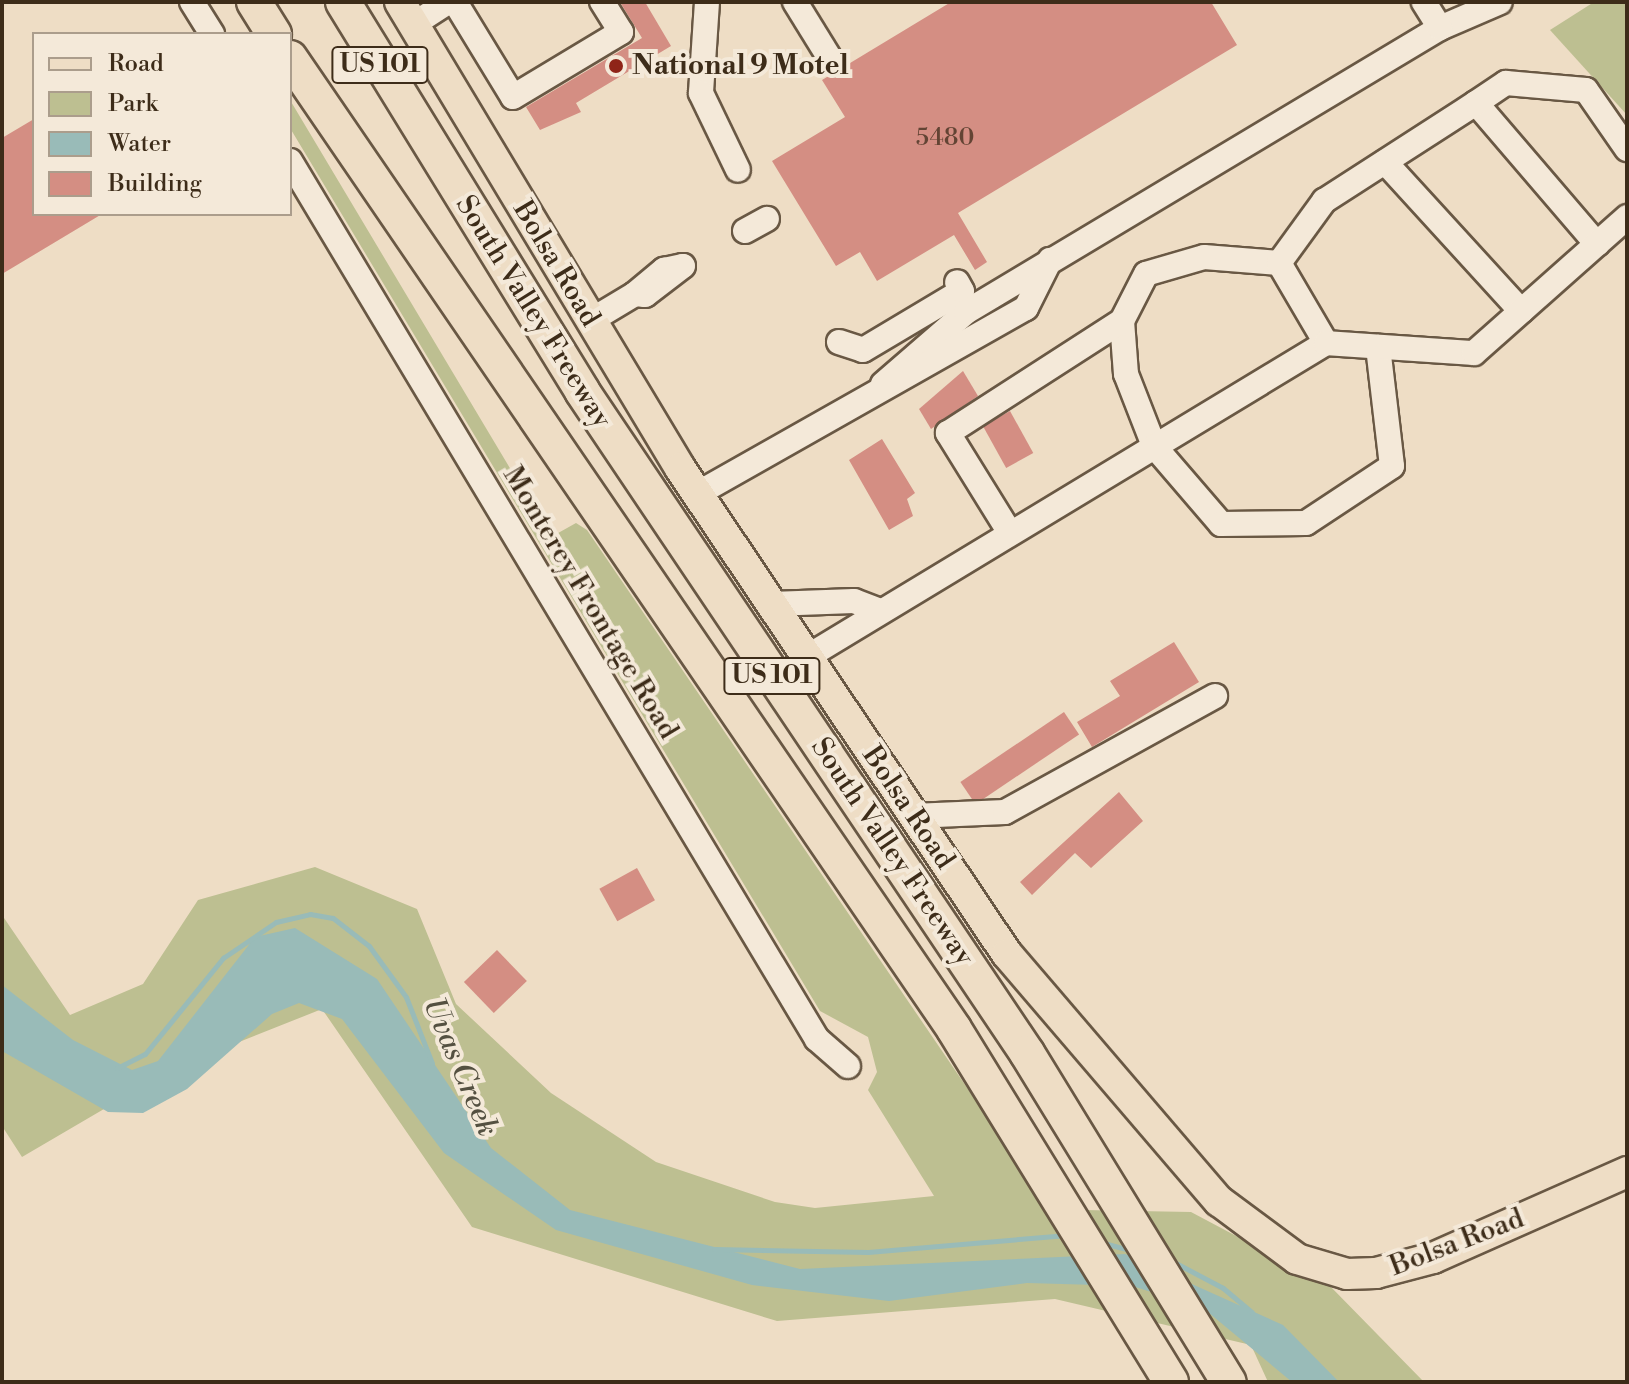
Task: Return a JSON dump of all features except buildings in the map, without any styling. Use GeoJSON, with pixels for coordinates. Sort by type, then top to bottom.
{"type":"FeatureCollection","features":[{"type":"Feature","properties":{"kind":"highway"},"geometry":{"type":"LineString","coordinates":[[254,2],[273,32]]}},
{"type":"Feature","properties":{"kind":"highway","name":"South Valley Freeway"},"geometry":{"type":"LineString","coordinates":[[343,2],[590,403],[1131,1220],[1229,1382]]}},
{"type":"Feature","properties":{"kind":"highway","name":"South Valley Freeway"},"geometry":{"type":"LineString","coordinates":[[292,61],[923,983],[1065,1204],[1171,1382]]}},
{"type":"Feature","properties":{"kind":"main road","name":"Bolsa Road"},"geometry":{"type":"LineString","coordinates":[[407,13],[697,494],[913,816],[1054,1015],[1219,1201],[1297,1259],[1347,1274],[1402,1268],[1627,1172]]}},
{"type":"Feature","properties":{"kind":"street"},"geometry":{"type":"LineString","coordinates":[[192,2],[211,32]]}},
{"type":"Feature","properties":{"kind":"street"},"geometry":{"type":"LineString","coordinates":[[407,13],[448,2]]}},
{"type":"Feature","properties":{"kind":"street"},"geometry":{"type":"LineString","coordinates":[[455,2],[513,97],[621,32],[602,2]]}},
{"type":"Feature","properties":{"kind":"street"},"geometry":{"type":"LineString","coordinates":[[707,2],[701,93],[738,170]]}},
{"type":"Feature","properties":{"kind":"street"},"geometry":{"type":"LineString","coordinates":[[795,2],[832,62]]}},
{"type":"Feature","properties":{"kind":"street"},"geometry":{"type":"LineString","coordinates":[[1424,2],[1440,28]]}},
{"type":"Feature","properties":{"kind":"street"},"geometry":{"type":"LineString","coordinates":[[697,494],[883,384],[966,312],[1050,260],[1440,28],[1500,2]]}},
{"type":"Feature","properties":{"kind":"street"},"geometry":{"type":"LineString","coordinates":[[1279,263],[1324,201],[1506,83],[1586,90],[1627,149]]}},
{"type":"Feature","properties":{"kind":"street"},"geometry":{"type":"LineString","coordinates":[[1476,103],[1597,244]]}},
{"type":"Feature","properties":{"kind":"street"},"geometry":{"type":"LineString","coordinates":[[1385,162],[1521,311]]}},
{"type":"Feature","properties":{"kind":"street","name":"Monterey Frontage Road"},"geometry":{"type":"LineString","coordinates":[[292,164],[817,1039],[848,1066]]}},
{"type":"Feature","properties":{"kind":"street"},"geometry":{"type":"LineString","coordinates":[[807,657],[1326,343],[1474,353],[1627,217]]}},
{"type":"Feature","properties":{"kind":"street"},"geometry":{"type":"LineString","coordinates":[[1010,533],[948,433],[1122,321],[1146,274],[1204,257],[1279,263]]}},
{"type":"Feature","properties":{"kind":"street"},"geometry":{"type":"LineString","coordinates":[[1279,263],[1326,343]]}},
{"type":"Feature","properties":{"kind":"street"},"geometry":{"type":"LineString","coordinates":[[839,342],[863,350],[962,291],[957,282]]}},
{"type":"Feature","properties":{"kind":"street"},"geometry":{"type":"LineString","coordinates":[[590,321],[635,294]]}},
{"type":"Feature","properties":{"kind":"street"},"geometry":{"type":"LineString","coordinates":[[1122,321],[1126,374],[1154,446],[1221,524],[1306,523],[1392,466],[1378,347]]}},
{"type":"Feature","properties":{"kind":"street"},"geometry":{"type":"LineString","coordinates":[[771,604],[854,601],[880,611]]}},
{"type":"Feature","properties":{"kind":"street"},"geometry":{"type":"LineString","coordinates":[[913,816],[1005,812],[1215,696]]}},
{"type":"Feature","properties":{"kind":"green space"},"geometry":{"type":"Polygon","coordinates":[[[1594,2],[1627,2],[1627,115],[1550,30],[1594,2]]]}},
{"type":"Feature","properties":{"kind":"green space"},"geometry":{"type":"Polygon","coordinates":[[[292,103],[551,537],[576,523],[587,530],[972,1095],[1008,1137],[1083,1210],[1191,1212],[1330,1286],[1424,1382],[1268,1382],[1251,1345],[1055,1299],[777,1321],[472,1227],[322,1009],[174,1068],[22,1157],[2,1126],[2,915],[70,1015],[143,984],[198,900],[315,867],[417,909],[456,1004],[551,1093],[656,1162],[775,1202],[815,1208],[934,1196],[868,1090],[877,1072],[868,1037],[820,1011],[292,131],[292,103]]]}},
{"type":"Feature","properties":{"kind":"water"},"geometry":{"type":"Polygon","coordinates":[[[295,928],[377,979],[491,1148],[570,1210],[800,1269],[1125,1254],[1283,1325],[1339,1382],[1292,1382],[1203,1308],[1132,1286],[1027,1283],[889,1301],[752,1285],[556,1230],[444,1153],[342,1019],[299,1003],[272,1014],[187,1089],[143,1113],[108,1112],[2,1051],[2,985],[73,1040],[132,1070],[158,1061],[255,937],[295,928]]]}},
{"type":"Feature","properties":{"kind":"waterway","name":"Uvas Creek"},"geometry":{"type":"LineString","coordinates":[[117,1068],[145,1054],[223,958],[276,922],[310,914],[333,918],[369,946],[406,997],[432,1063]]}},
{"type":"Feature","properties":{"kind":"waterway","name":"Uvas Creek"},"geometry":{"type":"LineString","coordinates":[[714,1249],[868,1252],[1067,1235]]}},
{"type":"Feature","properties":{"kind":"waterway"},"geometry":{"type":"LineString","coordinates":[[1100,1242],[1133,1251]]}},
{"type":"Feature","properties":{"kind":"waterway","name":"Uvas Creek"},"geometry":{"type":"LineString","coordinates":[[1170,1260],[1223,1288],[1252,1312]]}},
{"type":"Feature","properties":{"kind":"place","name":"National 9 Motel"},"geometry":{"type":"Point","coordinates":[616,66]}}]}
